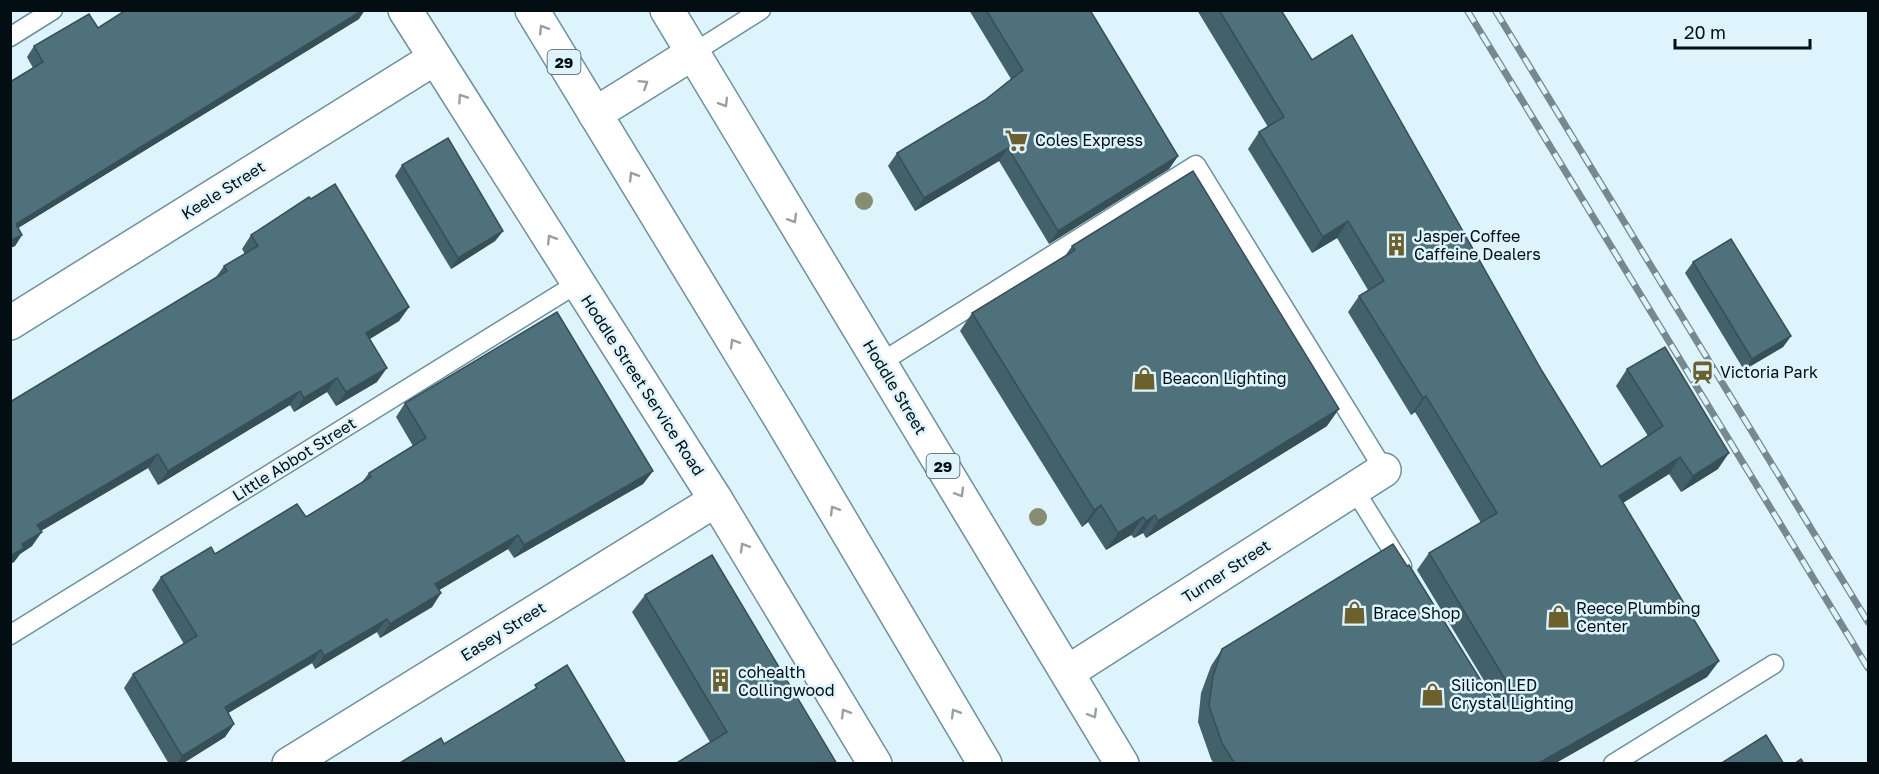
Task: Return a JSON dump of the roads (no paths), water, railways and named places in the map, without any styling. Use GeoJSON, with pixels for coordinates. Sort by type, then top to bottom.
{"type":"FeatureCollection","features":[{"type":"Feature","properties":{"kind":"main road","name":"Hoddle Street Service Road"},"geometry":{"type":"LineString","coordinates":[[405,10],[716,500],[875,764]]}},
{"type":"Feature","properties":{"kind":"main road","name":"29"},"geometry":{"type":"LineString","coordinates":[[532,10],[985,764]]}},
{"type":"Feature","properties":{"kind":"main road","name":"Hoddle Street"},"geometry":{"type":"LineString","coordinates":[[667,10],[1122,764]]}},
{"type":"Feature","properties":{"kind":"main road"},"geometry":{"type":"LineString","coordinates":[[595,114],[693,53]]}},
{"type":"Feature","properties":{"kind":"main road","name":"Keele Street"},"geometry":{"type":"LineString","coordinates":[[10,323],[435,58]]}},
{"type":"Feature","properties":{"kind":"main road","name":"Turner Street"},"geometry":{"type":"LineString","coordinates":[[1068,672],[1384,471]]}},
{"type":"Feature","properties":{"kind":"main road","name":"Easey Street"},"geometry":{"type":"LineString","coordinates":[[290,764],[716,500]]}},
{"type":"Feature","properties":{"kind":"lane"},"geometry":{"type":"LineString","coordinates":[[10,37],[52,10]]}},
{"type":"Feature","properties":{"kind":"lane"},"geometry":{"type":"LineString","coordinates":[[693,53],[760,10]]}},
{"type":"Feature","properties":{"kind":"lane"},"geometry":{"type":"LineString","coordinates":[[880,363],[1196,165],[1384,471]]}},
{"type":"Feature","properties":{"kind":"lane","name":"Little Abbot Street"},"geometry":{"type":"LineString","coordinates":[[10,635],[578,283]]}},
{"type":"Feature","properties":{"kind":"lane"},"geometry":{"type":"LineString","coordinates":[[1354,489],[1409,578]]}},
{"type":"Feature","properties":{"kind":"lane"},"geometry":{"type":"LineString","coordinates":[[1613,764],[1774,664]]}},
{"type":"Feature","properties":{"kind":"railway"},"geometry":{"type":"LineString","coordinates":[[1467,10],[1868,668]]}},
{"type":"Feature","properties":{"kind":"railway"},"geometry":{"type":"LineString","coordinates":[[1495,10],[1868,622]]}},
{"type":"Feature","properties":{"kind":"place","name":"Coles Express"},"geometry":{"type":"Point","coordinates":[1017,140]}},
{"type":"Feature","properties":{"kind":"place","name":"Jasper Coffee Caffeine Dealers"},"geometry":{"type":"Point","coordinates":[1396,245]}},
{"type":"Feature","properties":{"kind":"place","name":"Victoria Park"},"geometry":{"type":"Point","coordinates":[1702,372]}},
{"type":"Feature","properties":{"kind":"place","name":"Beacon Lighting"},"geometry":{"type":"Point","coordinates":[1144,378]}},
{"type":"Feature","properties":{"kind":"place","name":"Brace Shop"},"geometry":{"type":"Point","coordinates":[1355,613]}},
{"type":"Feature","properties":{"kind":"place","name":"Reece Plumbing Center"},"geometry":{"type":"Point","coordinates":[1558,617]}},
{"type":"Feature","properties":{"kind":"place","name":"cohealth Collingwood"},"geometry":{"type":"Point","coordinates":[720,681]}},
{"type":"Feature","properties":{"kind":"place","name":"Silicon LED Crystal Lighting"},"geometry":{"type":"Point","coordinates":[1433,694]}}]}
